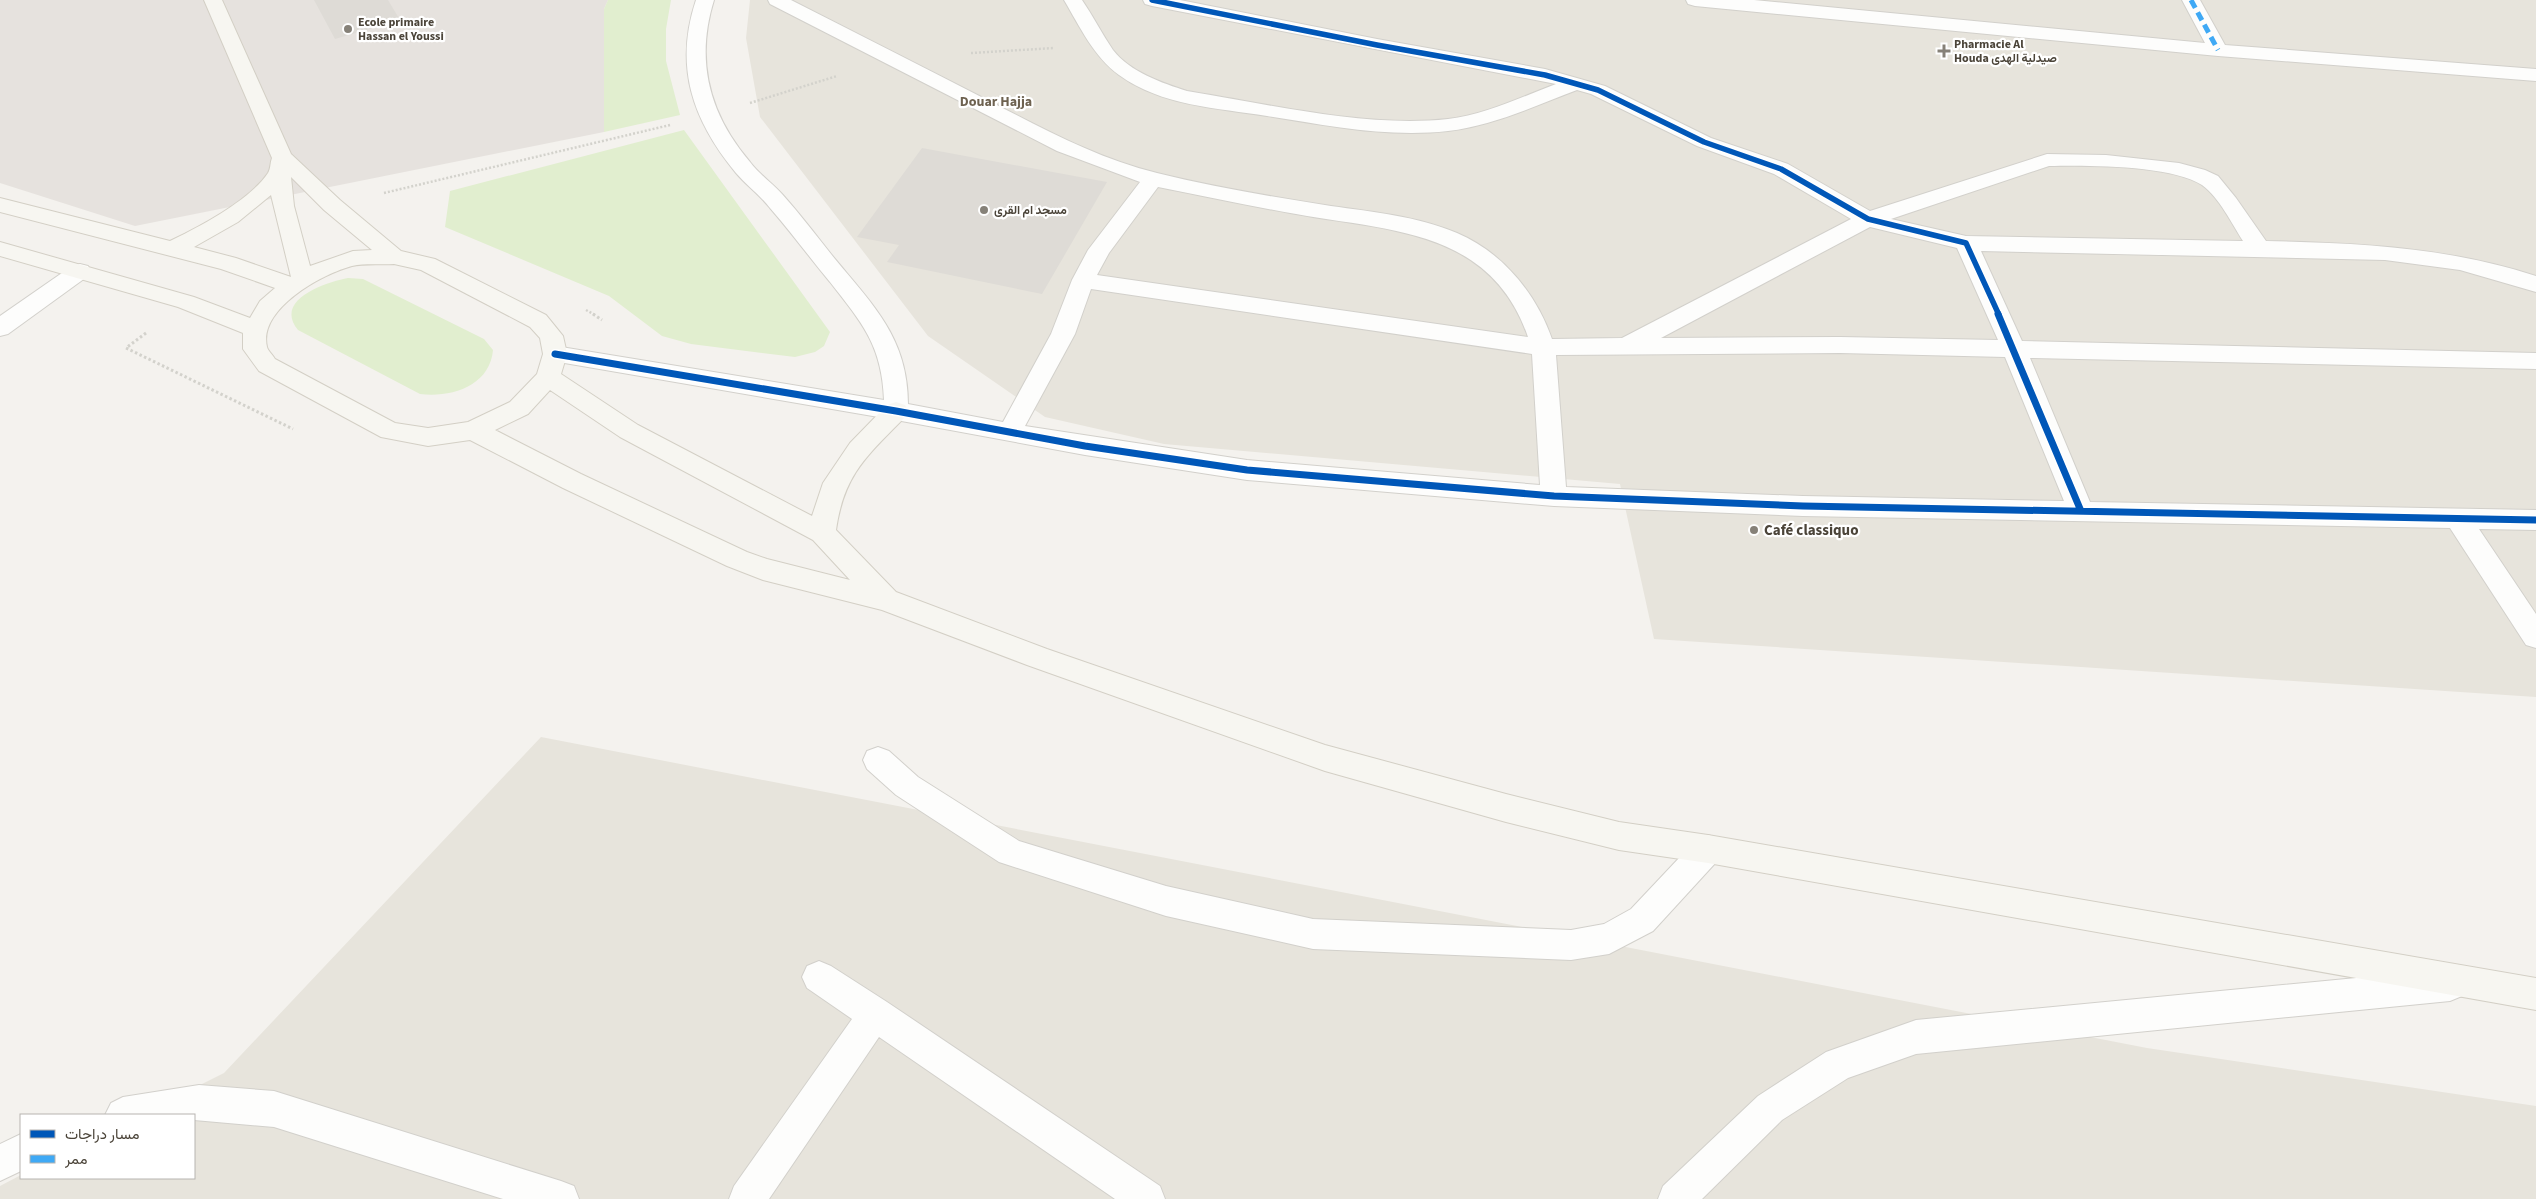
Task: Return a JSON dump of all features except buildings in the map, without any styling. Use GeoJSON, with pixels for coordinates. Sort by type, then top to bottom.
{"type":"FeatureCollection","features":[{"type":"Feature","properties":{"kind":"main road"},"geometry":{"type":"LineString","coordinates":[[213,0],[281,165],[285,215],[298,282]]}},
{"type":"Feature","properties":{"kind":"main road"},"geometry":{"type":"LineString","coordinates":[[281,165],[394,257]]}},
{"type":"Feature","properties":{"kind":"main road"},"geometry":{"type":"LineString","coordinates":[[172,249],[233,216],[252,202],[281,165]]}},
{"type":"Feature","properties":{"kind":"main road"},"geometry":{"type":"LineString","coordinates":[[0,205],[298,282]]}},
{"type":"Feature","properties":{"kind":"main road"},"geometry":{"type":"LineString","coordinates":[[0,249],[186,302],[255,329]]}},
{"type":"Feature","properties":{"kind":"main road"},"geometry":{"type":"LineString","coordinates":[[394,257],[427,264],[538,321],[551,336],[552,366],[519,408],[473,430],[428,437],[390,431],[267,365],[255,349],[255,329],[268,307],[298,282],[326,267],[353,258],[394,257]]}},
{"type":"Feature","properties":{"kind":"main road"},"geometry":{"type":"LineString","coordinates":[[552,366],[629,431],[822,533],[886,600]]}},
{"type":"Feature","properties":{"kind":"main road"},"geometry":{"type":"LineString","coordinates":[[822,533],[830,496],[841,473],[861,448],[896,411]]}},
{"type":"Feature","properties":{"kind":"main road"},"geometry":{"type":"LineString","coordinates":[[473,430],[572,482],[736,559],[789,576],[886,600],[1037,657],[1325,758],[1506,808],[1619,836],[1708,849],[2536,994]]}},
{"type":"Feature","properties":{"kind":"street"},"geometry":{"type":"LineString","coordinates":[[704,0],[697,19],[694,51],[700,92],[709,116],[724,143],[745,170],[771,195],[871,317],[884,339],[892,361],[897,385],[896,411]]}},
{"type":"Feature","properties":{"kind":"street"},"geometry":{"type":"LineString","coordinates":[[776,0],[1064,147],[1153,179],[1296,207],[1410,225],[1449,238],[1480,254],[1512,286],[1534,321],[1543,347],[1554,496]]}},
{"type":"Feature","properties":{"kind":"street"},"geometry":{"type":"LineString","coordinates":[[1073,0],[1108,55],[1120,66],[1156,88],[1184,97],[1350,123],[1409,127],[1448,125],[1479,119],[1576,84]]}},
{"type":"Feature","properties":{"kind":"street"},"geometry":{"type":"LineString","coordinates":[[1152,0],[1377,45],[1545,75],[1576,84],[1621,99],[1704,142],[1781,170],[1868,219],[1890,226],[1966,243],[2260,249],[2323,248],[2408,254],[2464,261],[2536,284]]}},
{"type":"Feature","properties":{"kind":"street"},"geometry":{"type":"LineString","coordinates":[[1695,0],[2218,50],[2536,75]]}},
{"type":"Feature","properties":{"kind":"street"},"geometry":{"type":"LineString","coordinates":[[2191,0],[2218,50]]}},
{"type":"Feature","properties":{"kind":"street"},"geometry":{"type":"LineString","coordinates":[[1624,347],[1868,219],[2047,160],[2075,160],[2173,168],[2198,174],[2211,181],[2260,249]]}},
{"type":"Feature","properties":{"kind":"street"},"geometry":{"type":"LineString","coordinates":[[1008,432],[1063,334],[1082,280],[1099,250],[1153,179]]}},
{"type":"Feature","properties":{"kind":"street"},"geometry":{"type":"LineString","coordinates":[[1966,243],[2014,349],[2080,511]]}},
{"type":"Feature","properties":{"kind":"street"},"geometry":{"type":"LineString","coordinates":[[0,328],[80,271]]}},
{"type":"Feature","properties":{"kind":"street"},"geometry":{"type":"LineString","coordinates":[[1082,280],[1543,347],[1840,345],[2536,361]]}},
{"type":"Feature","properties":{"kind":"street"},"geometry":{"type":"LineString","coordinates":[[552,366],[896,411],[1008,432],[1246,470],[1554,496],[1793,505],[2536,520]]}},
{"type":"Feature","properties":{"kind":"street"},"geometry":{"type":"LineString","coordinates":[[2458,519],[2536,637]]}},
{"type":"Feature","properties":{"kind":"street"},"geometry":{"type":"LineString","coordinates":[[878,760],[907,786],[1010,852],[1166,901],[1313,934],[1571,945],[1609,939],[1642,920],[1708,849]]}},
{"type":"Feature","properties":{"kind":"street"},"geometry":{"type":"LineString","coordinates":[[819,977],[1147,1199]]}},
{"type":"Feature","properties":{"kind":"street"},"geometry":{"type":"LineString","coordinates":[[1676,1199],[1770,1108],[1838,1064],[1916,1037],[2473,982]]}},
{"type":"Feature","properties":{"kind":"street"},"geometry":{"type":"LineString","coordinates":[[747,1199],[876,1014]]}},
{"type":"Feature","properties":{"kind":"street"},"geometry":{"type":"LineString","coordinates":[[129,1114],[199,1102],[274,1109],[561,1199]]}},
{"type":"Feature","properties":{"kind":"street"},"geometry":{"type":"LineString","coordinates":[[0,1163],[20,1153]]}},
{"type":"Feature","properties":{"kind":"path"},"geometry":{"type":"LineString","coordinates":[[332,205],[709,116]]}},
{"type":"Feature","properties":{"kind":"shaded area"},"geometry":{"type":"Polygon","coordinates":[[[0,0],[608,0],[604,9],[604,132],[135,226],[0,183],[0,0]]]}},
{"type":"Feature","properties":{"kind":"shaded area"},"geometry":{"type":"Polygon","coordinates":[[[750,0],[2536,0],[2536,697],[1654,639],[1620,484],[1164,444],[1045,417],[928,336],[760,117],[746,38],[750,0]]]}},
{"type":"Feature","properties":{"kind":"shaded area"},"geometry":{"type":"Polygon","coordinates":[[[541,737],[2147,1048],[2536,1106],[2536,1199],[0,1199],[0,1186],[20,1176],[20,1179],[195,1179],[195,1114],[142,1114],[224,1073],[541,737]]]}},
{"type":"Feature","properties":{"kind":"green space"},"geometry":{"type":"Polygon","coordinates":[[[608,0],[671,0],[666,29],[666,61],[680,115],[604,132],[604,9],[608,0]]]}},
{"type":"Feature","properties":{"kind":"green space"},"geometry":{"type":"Polygon","coordinates":[[[684,130],[830,332],[824,346],[815,352],[795,357],[691,344],[662,336],[609,296],[445,227],[450,191],[684,130]]]}},
{"type":"Feature","properties":{"kind":"green space"},"geometry":{"type":"Polygon","coordinates":[[[348,278],[363,279],[484,339],[493,350],[485,373],[477,381],[456,391],[432,395],[420,394],[298,330],[292,319],[292,310],[297,301],[316,288],[348,278]]]}},
{"type":"Feature","properties":{"kind":"marked path"},"geometry":{"type":"LineString","coordinates":[[2191,0],[2218,50]]}},
{"type":"Feature","properties":{"kind":"cycle path"},"geometry":{"type":"LineString","coordinates":[[1152,0],[1377,45],[1545,75],[1598,90],[1704,142],[1781,169],[1868,219],[1890,226],[1966,243],[2014,349],[2081,511]]}},
{"type":"Feature","properties":{"kind":"cycle path"},"geometry":{"type":"LineString","coordinates":[[555,354],[896,411],[1085,446],[1247,470],[1554,496],[1803,506],[2536,520]]}},
{"type":"Feature","properties":{"kind":"place","name":"Ecole primaire Hassan el Youssi"},"geometry":{"type":"Point","coordinates":[348,29]}},
{"type":"Feature","properties":{"kind":"place","name":"Pharmacie Al Houda صيدلية الهدى"},"geometry":{"type":"Point","coordinates":[1944,51]}},
{"type":"Feature","properties":{"kind":"place","name":"مسجد ام القرى"},"geometry":{"type":"Point","coordinates":[984,210]}},
{"type":"Feature","properties":{"kind":"place","name":"Café classiquo"},"geometry":{"type":"Point","coordinates":[1754,530]}},
{"type":"Feature","properties":{"kind":"district","name":"Douar Hajja"},"geometry":{"type":"Point","coordinates":[996,101]}}]}
